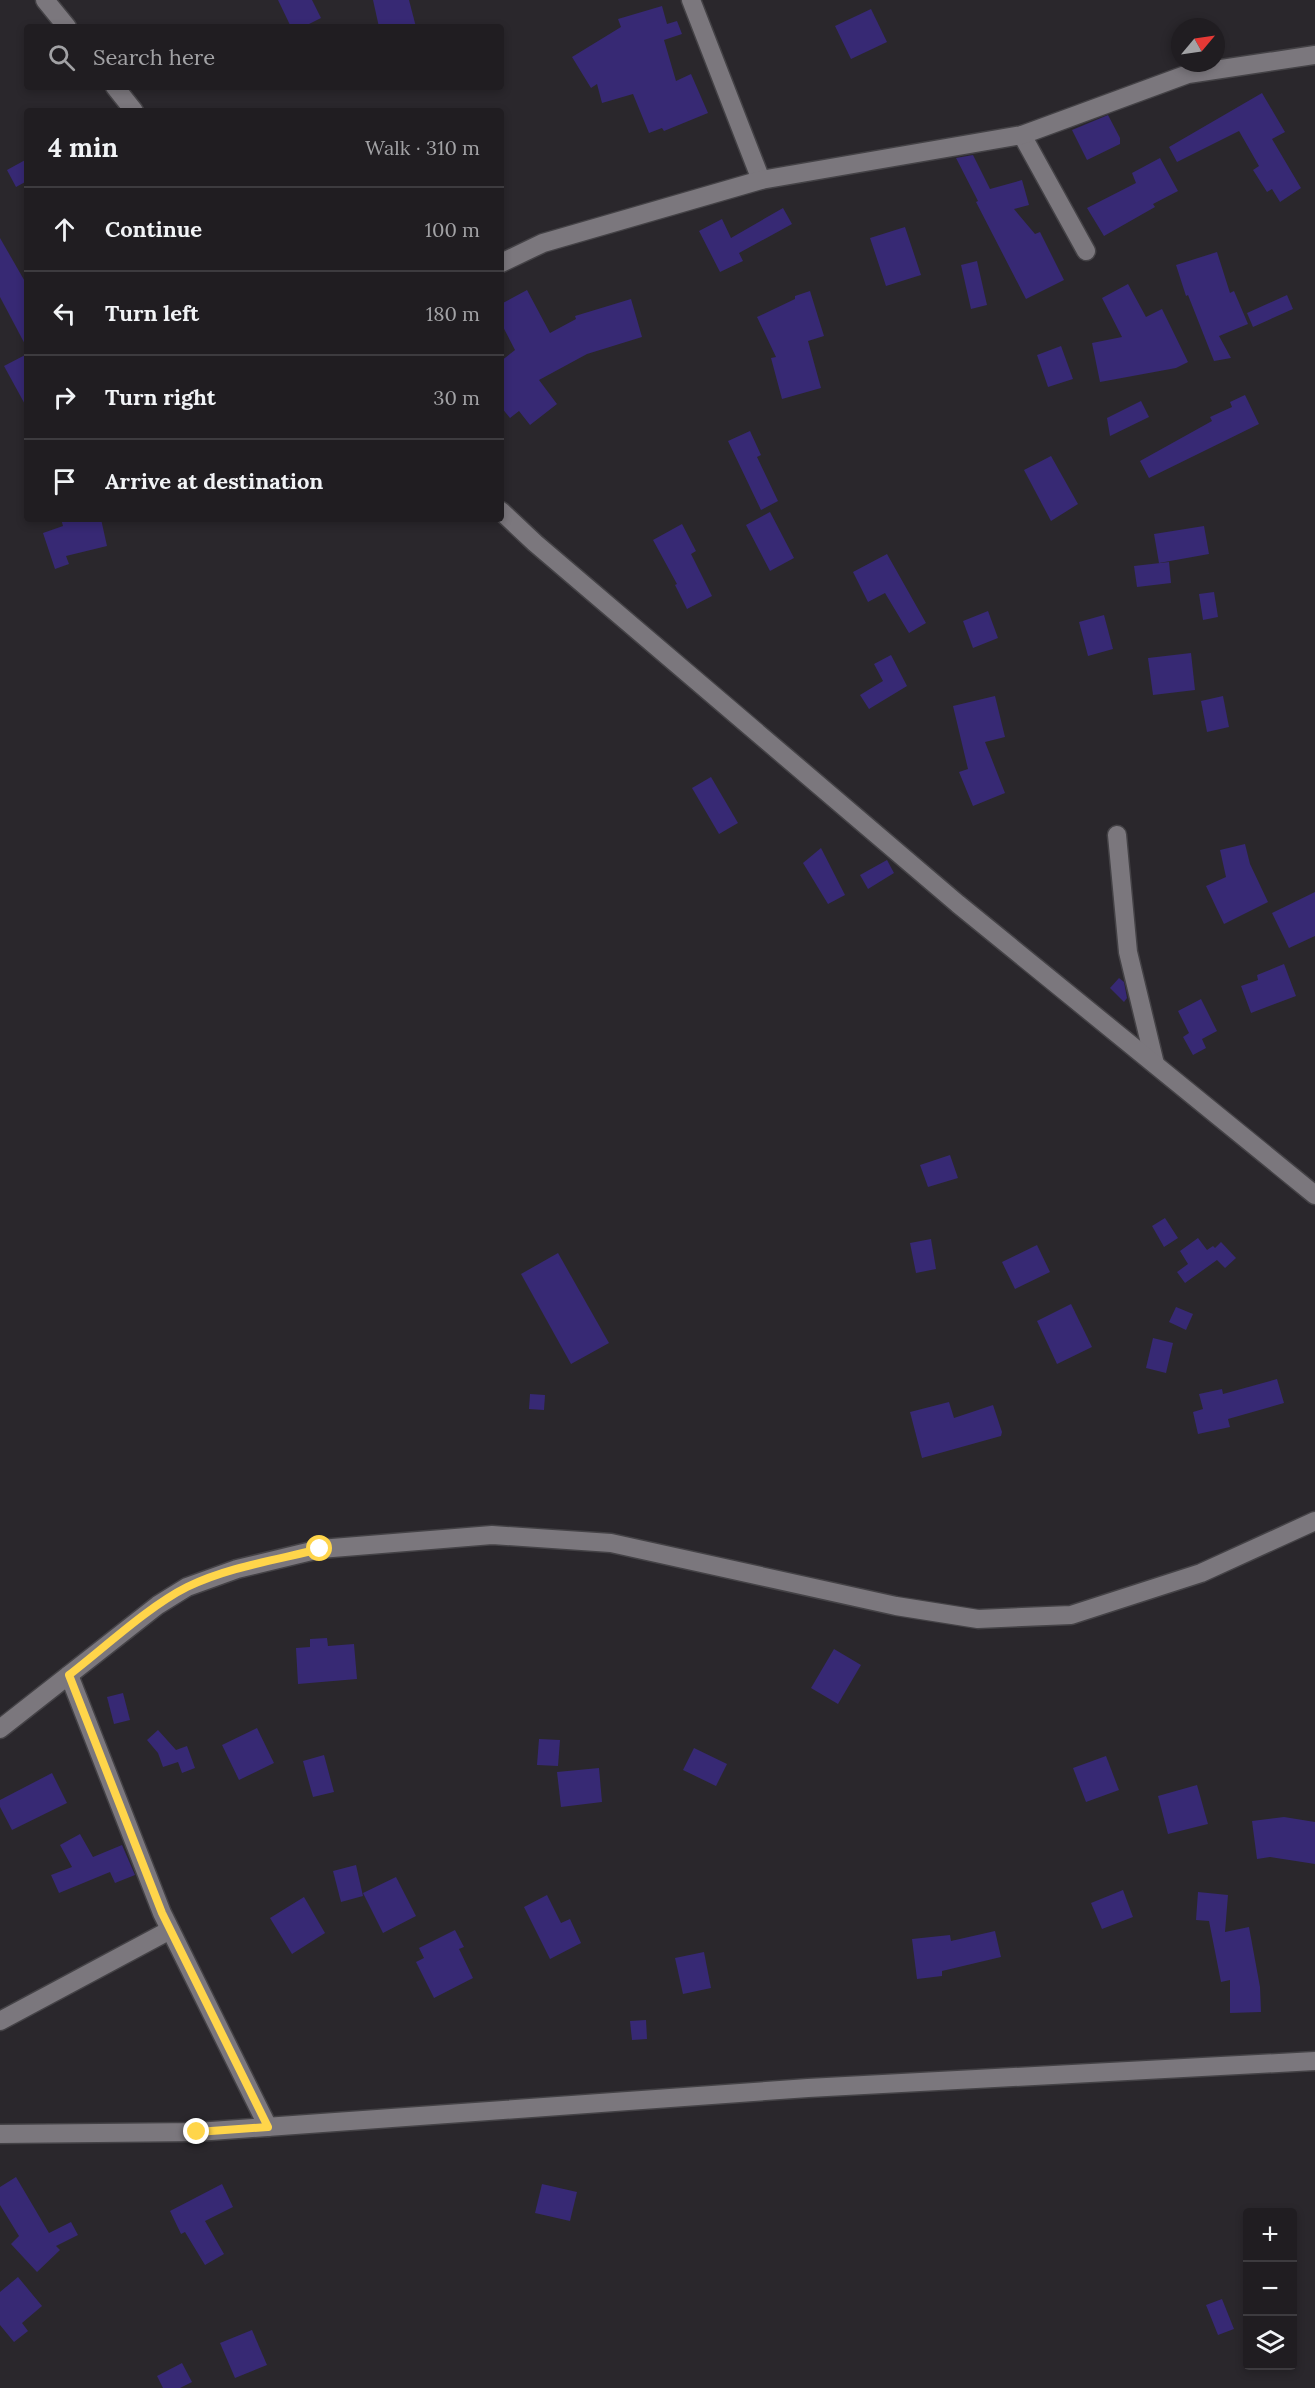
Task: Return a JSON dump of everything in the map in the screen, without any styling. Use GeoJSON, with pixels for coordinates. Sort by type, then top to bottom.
{"type":"FeatureCollection","features":[{"type":"Feature","properties":{"kind":"street"},"geometry":{"type":"LineString","coordinates":[[45,0],[65,24]]}},
{"type":"Feature","properties":{"kind":"street"},"geometry":{"type":"LineString","coordinates":[[691,0],[761,180]]}},
{"type":"Feature","properties":{"kind":"street"},"geometry":{"type":"LineString","coordinates":[[504,262],[543,243],[761,180],[1022,135],[1188,74],[1315,56]]}},
{"type":"Feature","properties":{"kind":"street"},"geometry":{"type":"LineString","coordinates":[[116,90],[132,108]]}},
{"type":"Feature","properties":{"kind":"street"},"geometry":{"type":"LineString","coordinates":[[1022,135],[1086,251]]}},
{"type":"Feature","properties":{"kind":"street"},"geometry":{"type":"LineString","coordinates":[[504,514],[535,543],[958,904],[1315,1195]]}},
{"type":"Feature","properties":{"kind":"street"},"geometry":{"type":"LineString","coordinates":[[1117,835],[1128,952],[1155,1064]]}},
{"type":"Feature","properties":{"kind":"street"},"geometry":{"type":"LineString","coordinates":[[0,1729],[158,1605],[187,1587],[237,1569],[320,1549],[492,1535],[611,1543],[896,1606],[978,1619],[1071,1615],[1201,1573],[1315,1521]]}},
{"type":"Feature","properties":{"kind":"street"},"geometry":{"type":"LineString","coordinates":[[69,1675],[170,1930],[268,2127]]}},
{"type":"Feature","properties":{"kind":"street"},"geometry":{"type":"LineString","coordinates":[[0,2021],[170,1930]]}},
{"type":"Feature","properties":{"kind":"street"},"geometry":{"type":"LineString","coordinates":[[0,2134],[197,2132],[808,2088],[1315,2061]]}},
{"type":"Feature","properties":{"kind":"building"},"geometry":{"type":"Polygon","coordinates":[[[278,0],[312,0],[321,18],[309,24],[290,24],[278,0]]]}},
{"type":"Feature","properties":{"kind":"building"},"geometry":{"type":"Polygon","coordinates":[[[373,0],[409,0],[415,24],[378,24],[373,0]]]}},
{"type":"Feature","properties":{"kind":"building"},"geometry":{"type":"Polygon","coordinates":[[[662,6],[667,24],[677,21],[682,34],[664,40],[676,81],[691,74],[708,113],[664,131],[662,128],[649,133],[633,94],[602,103],[597,84],[591,88],[572,57],[621,27],[618,19],[662,6]]]}},
{"type":"Feature","properties":{"kind":"building"},"geometry":{"type":"Polygon","coordinates":[[[871,9],[887,42],[851,59],[835,26],[871,9]]]}},
{"type":"Feature","properties":{"kind":"building"},"geometry":{"type":"Polygon","coordinates":[[[1262,93],[1285,132],[1272,139],[1301,188],[1280,202],[1272,189],[1267,192],[1253,170],[1259,166],[1239,131],[1177,162],[1169,147],[1262,93]]]}},
{"type":"Feature","properties":{"kind":"building"},"geometry":{"type":"Polygon","coordinates":[[[1108,115],[1120,138],[1120,144],[1087,160],[1072,130],[1108,115]]]}},
{"type":"Feature","properties":{"kind":"building"},"geometry":{"type":"Polygon","coordinates":[[[973,155],[990,189],[1022,180],[1029,205],[1014,209],[1035,234],[1040,232],[1064,280],[1026,299],[956,158],[973,155]]]}},
{"type":"Feature","properties":{"kind":"building"},"geometry":{"type":"Polygon","coordinates":[[[1160,158],[1178,191],[1153,204],[1155,207],[1104,236],[1087,208],[1136,183],[1132,173],[1160,158]]]}},
{"type":"Feature","properties":{"kind":"building"},"geometry":{"type":"Polygon","coordinates":[[[24,161],[24,183],[16,187],[7,170],[24,161]]]}},
{"type":"Feature","properties":{"kind":"building"},"geometry":{"type":"Polygon","coordinates":[[[783,208],[792,224],[739,253],[743,261],[720,272],[699,231],[722,219],[731,238],[783,208]]]}},
{"type":"Feature","properties":{"kind":"building"},"geometry":{"type":"Polygon","coordinates":[[[905,227],[921,275],[886,286],[870,238],[905,227]]]}},
{"type":"Feature","properties":{"kind":"building"},"geometry":{"type":"Polygon","coordinates":[[[0,238],[24,280],[24,342],[0,297],[0,238]]]}},
{"type":"Feature","properties":{"kind":"building"},"geometry":{"type":"Polygon","coordinates":[[[1217,252],[1230,293],[1234,291],[1248,324],[1219,336],[1231,358],[1214,361],[1188,295],[1186,296],[1176,265],[1217,252]]]}},
{"type":"Feature","properties":{"kind":"building"},"geometry":{"type":"Polygon","coordinates":[[[977,261],[987,305],[971,309],[961,265],[977,261]]]}},
{"type":"Feature","properties":{"kind":"building"},"geometry":{"type":"Polygon","coordinates":[[[1128,284],[1146,317],[1162,309],[1188,362],[1176,368],[1100,382],[1092,343],[1122,337],[1102,298],[1128,284]]]}},
{"type":"Feature","properties":{"kind":"building"},"geometry":{"type":"Polygon","coordinates":[[[527,290],[550,333],[576,319],[575,316],[631,299],[642,337],[587,354],[539,380],[557,404],[530,425],[519,411],[510,418],[504,411],[504,359],[515,350],[504,329],[504,302],[527,290]]]}},
{"type":"Feature","properties":{"kind":"building"},"geometry":{"type":"Polygon","coordinates":[[[810,291],[824,336],[808,341],[821,388],[782,399],[771,358],[776,357],[757,317],[795,299],[795,296],[810,291]]]}},
{"type":"Feature","properties":{"kind":"building"},"geometry":{"type":"Polygon","coordinates":[[[1287,295],[1293,309],[1253,327],[1247,313],[1287,295]]]}},
{"type":"Feature","properties":{"kind":"building"},"geometry":{"type":"Polygon","coordinates":[[[1061,346],[1073,379],[1048,387],[1037,355],[1061,346]]]}},
{"type":"Feature","properties":{"kind":"building"},"geometry":{"type":"Polygon","coordinates":[[[24,356],[24,403],[4,366],[24,356]]]}},
{"type":"Feature","properties":{"kind":"building"},"geometry":{"type":"Polygon","coordinates":[[[1245,395],[1259,424],[1149,478],[1140,461],[1212,421],[1210,417],[1232,407],[1230,402],[1245,395]]]}},
{"type":"Feature","properties":{"kind":"building"},"geometry":{"type":"Polygon","coordinates":[[[1141,401],[1149,417],[1110,436],[1107,418],[1141,401]]]}},
{"type":"Feature","properties":{"kind":"building"},"geometry":{"type":"Polygon","coordinates":[[[750,431],[761,455],[757,457],[778,501],[761,510],[728,441],[750,431]]]}},
{"type":"Feature","properties":{"kind":"building"},"geometry":{"type":"Polygon","coordinates":[[[1051,456],[1078,504],[1051,521],[1024,470],[1051,456]]]}},
{"type":"Feature","properties":{"kind":"building"},"geometry":{"type":"Polygon","coordinates":[[[770,512],[794,558],[770,571],[746,525],[770,512]]]}},
{"type":"Feature","properties":{"kind":"building"},"geometry":{"type":"Polygon","coordinates":[[[62,522],[102,522],[107,546],[66,556],[69,564],[55,569],[43,533],[63,526],[62,522]]]}},
{"type":"Feature","properties":{"kind":"building"},"geometry":{"type":"Polygon","coordinates":[[[682,524],[696,551],[691,554],[712,596],[687,609],[675,585],[677,584],[653,540],[682,524]]]}},
{"type":"Feature","properties":{"kind":"building"},"geometry":{"type":"Polygon","coordinates":[[[1204,526],[1209,554],[1159,563],[1154,534],[1204,526]]]}},
{"type":"Feature","properties":{"kind":"building"},"geometry":{"type":"Polygon","coordinates":[[[887,554],[926,623],[909,633],[885,593],[868,602],[853,572],[887,554]]]}},
{"type":"Feature","properties":{"kind":"building"},"geometry":{"type":"Polygon","coordinates":[[[1169,562],[1171,583],[1137,587],[1134,566],[1169,562]]]}},
{"type":"Feature","properties":{"kind":"building"},"geometry":{"type":"Polygon","coordinates":[[[1214,592],[1218,617],[1203,620],[1199,594],[1214,592]]]}},
{"type":"Feature","properties":{"kind":"building"},"geometry":{"type":"Polygon","coordinates":[[[988,611],[998,638],[973,648],[963,621],[988,611]]]}},
{"type":"Feature","properties":{"kind":"building"},"geometry":{"type":"Polygon","coordinates":[[[1104,615],[1113,649],[1088,656],[1079,622],[1104,615]]]}},
{"type":"Feature","properties":{"kind":"building"},"geometry":{"type":"Polygon","coordinates":[[[1191,653],[1195,690],[1153,695],[1148,658],[1191,653]]]}},
{"type":"Feature","properties":{"kind":"building"},"geometry":{"type":"Polygon","coordinates":[[[891,655],[907,686],[869,709],[860,695],[883,681],[874,664],[891,655]]]}},
{"type":"Feature","properties":{"kind":"building"},"geometry":{"type":"Polygon","coordinates":[[[995,696],[1005,737],[985,742],[1005,793],[973,806],[959,772],[968,769],[953,706],[995,696]]]}},
{"type":"Feature","properties":{"kind":"building"},"geometry":{"type":"Polygon","coordinates":[[[1223,696],[1229,727],[1207,732],[1201,701],[1223,696]]]}},
{"type":"Feature","properties":{"kind":"building"},"geometry":{"type":"Polygon","coordinates":[[[711,777],[738,823],[719,834],[692,788],[711,777]]]}},
{"type":"Feature","properties":{"kind":"building"},"geometry":{"type":"Polygon","coordinates":[[[1245,844],[1250,864],[1268,902],[1224,924],[1206,886],[1226,877],[1220,850],[1245,844]]]}},
{"type":"Feature","properties":{"kind":"building"},"geometry":{"type":"Polygon","coordinates":[[[821,848],[845,895],[828,904],[803,863],[821,848]]]}},
{"type":"Feature","properties":{"kind":"building"},"geometry":{"type":"Polygon","coordinates":[[[887,860],[894,873],[868,889],[860,875],[887,860]]]}},
{"type":"Feature","properties":{"kind":"building"},"geometry":{"type":"Polygon","coordinates":[[[1315,892],[1315,936],[1289,948],[1272,913],[1315,892]]]}},
{"type":"Feature","properties":{"kind":"building"},"geometry":{"type":"Polygon","coordinates":[[[1284,964],[1296,996],[1251,1013],[1241,986],[1258,980],[1257,975],[1284,964]]]}},
{"type":"Feature","properties":{"kind":"building"},"geometry":{"type":"Polygon","coordinates":[[[1119,978],[1124,982],[1127,998],[1124,1002],[1110,988],[1119,978]]]}},
{"type":"Feature","properties":{"kind":"building"},"geometry":{"type":"Polygon","coordinates":[[[1201,999],[1217,1031],[1202,1039],[1206,1048],[1193,1055],[1183,1037],[1189,1033],[1178,1011],[1201,999]]]}},
{"type":"Feature","properties":{"kind":"building"},"geometry":{"type":"Polygon","coordinates":[[[950,1155],[958,1178],[928,1187],[920,1165],[950,1155]]]}},
{"type":"Feature","properties":{"kind":"building"},"geometry":{"type":"Polygon","coordinates":[[[1165,1218],[1178,1238],[1164,1247],[1152,1226],[1165,1218]]]}},
{"type":"Feature","properties":{"kind":"building"},"geometry":{"type":"Polygon","coordinates":[[[1198,1238],[1207,1250],[1213,1246],[1215,1248],[1221,1242],[1236,1258],[1225,1268],[1217,1260],[1185,1283],[1177,1272],[1188,1264],[1180,1251],[1198,1238]]]}},
{"type":"Feature","properties":{"kind":"building"},"geometry":{"type":"Polygon","coordinates":[[[931,1239],[936,1269],[916,1273],[910,1243],[931,1239]]]}},
{"type":"Feature","properties":{"kind":"building"},"geometry":{"type":"Polygon","coordinates":[[[1037,1245],[1050,1272],[1015,1289],[1002,1262],[1037,1245]]]}},
{"type":"Feature","properties":{"kind":"building"},"geometry":{"type":"Polygon","coordinates":[[[558,1253],[609,1343],[571,1364],[521,1274],[558,1253]]]}},
{"type":"Feature","properties":{"kind":"building"},"geometry":{"type":"Polygon","coordinates":[[[1071,1304],[1092,1347],[1057,1364],[1037,1321],[1071,1304]]]}},
{"type":"Feature","properties":{"kind":"building"},"geometry":{"type":"Polygon","coordinates":[[[1176,1307],[1193,1314],[1186,1330],[1169,1322],[1176,1307]]]}},
{"type":"Feature","properties":{"kind":"building"},"geometry":{"type":"Polygon","coordinates":[[[1153,1338],[1173,1343],[1166,1373],[1146,1368],[1153,1338]]]}},
{"type":"Feature","properties":{"kind":"building"},"geometry":{"type":"Polygon","coordinates":[[[1277,1379],[1284,1403],[1228,1419],[1230,1427],[1198,1434],[1193,1412],[1203,1409],[1199,1394],[1222,1389],[1223,1394],[1277,1379]]]}},
{"type":"Feature","properties":{"kind":"building"},"geometry":{"type":"Polygon","coordinates":[[[530,1394],[545,1395],[544,1410],[529,1409],[530,1394]]]}},
{"type":"Feature","properties":{"kind":"building"},"geometry":{"type":"Polygon","coordinates":[[[949,1402],[954,1418],[993,1405],[1002,1432],[1001,1436],[922,1458],[910,1412],[949,1402]]]}},
{"type":"Feature","properties":{"kind":"building"},"geometry":{"type":"Polygon","coordinates":[[[327,1638],[328,1646],[354,1644],[357,1679],[298,1684],[296,1648],[310,1647],[310,1639],[327,1638]]]}},
{"type":"Feature","properties":{"kind":"building"},"geometry":{"type":"Polygon","coordinates":[[[834,1649],[861,1665],[838,1704],[811,1688],[834,1649]]]}},
{"type":"Feature","properties":{"kind":"building"},"geometry":{"type":"Polygon","coordinates":[[[123,1693],[130,1720],[114,1724],[107,1697],[123,1693]]]}},
{"type":"Feature","properties":{"kind":"building"},"geometry":{"type":"Polygon","coordinates":[[[257,1728],[274,1763],[239,1780],[222,1745],[257,1728]]]}},
{"type":"Feature","properties":{"kind":"building"},"geometry":{"type":"Polygon","coordinates":[[[158,1730],[176,1750],[187,1746],[195,1768],[182,1773],[178,1762],[163,1767],[158,1753],[147,1740],[158,1730]]]}},
{"type":"Feature","properties":{"kind":"building"},"geometry":{"type":"Polygon","coordinates":[[[539,1739],[560,1740],[558,1766],[537,1765],[539,1739]]]}},
{"type":"Feature","properties":{"kind":"building"},"geometry":{"type":"Polygon","coordinates":[[[694,1748],[727,1764],[716,1786],[683,1770],[694,1748]]]}},
{"type":"Feature","properties":{"kind":"building"},"geometry":{"type":"Polygon","coordinates":[[[324,1755],[334,1792],[313,1797],[303,1761],[324,1755]]]}},
{"type":"Feature","properties":{"kind":"building"},"geometry":{"type":"Polygon","coordinates":[[[1106,1756],[1119,1790],[1086,1802],[1073,1768],[1106,1756]]]}},
{"type":"Feature","properties":{"kind":"building"},"geometry":{"type":"Polygon","coordinates":[[[599,1768],[602,1802],[561,1807],[557,1772],[599,1768]]]}},
{"type":"Feature","properties":{"kind":"building"},"geometry":{"type":"Polygon","coordinates":[[[52,1773],[67,1803],[12,1830],[0,1807],[0,1800],[52,1773]]]}},
{"type":"Feature","properties":{"kind":"building"},"geometry":{"type":"Polygon","coordinates":[[[1197,1785],[1208,1824],[1168,1834],[1158,1796],[1197,1785]]]}},
{"type":"Feature","properties":{"kind":"building"},"geometry":{"type":"Polygon","coordinates":[[[1284,1817],[1315,1822],[1315,1864],[1270,1857],[1257,1859],[1252,1821],[1284,1817]]]}},
{"type":"Feature","properties":{"kind":"building"},"geometry":{"type":"Polygon","coordinates":[[[80,1834],[93,1857],[122,1845],[135,1875],[115,1883],[110,1872],[59,1893],[51,1875],[72,1867],[60,1845],[80,1834]]]}},
{"type":"Feature","properties":{"kind":"building"},"geometry":{"type":"Polygon","coordinates":[[[356,1865],[363,1896],[341,1902],[333,1871],[356,1865]]]}},
{"type":"Feature","properties":{"kind":"building"},"geometry":{"type":"Polygon","coordinates":[[[396,1877],[416,1916],[383,1933],[363,1893],[396,1877]]]}},
{"type":"Feature","properties":{"kind":"building"},"geometry":{"type":"Polygon","coordinates":[[[1123,1890],[1133,1917],[1102,1929],[1091,1903],[1123,1890]]]}},
{"type":"Feature","properties":{"kind":"building"},"geometry":{"type":"Polygon","coordinates":[[[1198,1892],[1228,1895],[1225,1932],[1249,1927],[1260,1987],[1261,2012],[1230,2013],[1230,1980],[1221,1982],[1209,1921],[1196,1920],[1198,1892]]]}},
{"type":"Feature","properties":{"kind":"building"},"geometry":{"type":"Polygon","coordinates":[[[547,1895],[561,1923],[570,1919],[581,1943],[550,1959],[524,1907],[547,1895]]]}},
{"type":"Feature","properties":{"kind":"building"},"geometry":{"type":"Polygon","coordinates":[[[304,1897],[325,1933],[292,1954],[270,1918],[304,1897]]]}},
{"type":"Feature","properties":{"kind":"building"},"geometry":{"type":"Polygon","coordinates":[[[455,1930],[464,1947],[459,1949],[473,1978],[434,1998],[416,1962],[424,1958],[419,1948],[455,1930]]]}},
{"type":"Feature","properties":{"kind":"building"},"geometry":{"type":"Polygon","coordinates":[[[995,1931],[1001,1957],[942,1971],[942,1976],[917,1979],[912,1939],[950,1935],[951,1941],[995,1931]]]}},
{"type":"Feature","properties":{"kind":"building"},"geometry":{"type":"Polygon","coordinates":[[[704,1952],[711,1988],[683,1994],[675,1958],[704,1952]]]}},
{"type":"Feature","properties":{"kind":"building"},"geometry":{"type":"Polygon","coordinates":[[[646,2020],[647,2039],[632,2040],[630,2021],[646,2020]]]}},
{"type":"Feature","properties":{"kind":"building"},"geometry":{"type":"Polygon","coordinates":[[[16,2177],[49,2233],[71,2222],[78,2235],[56,2246],[60,2250],[37,2272],[11,2244],[19,2236],[0,2205],[0,2187],[16,2177]]]}},
{"type":"Feature","properties":{"kind":"building"},"geometry":{"type":"Polygon","coordinates":[[[222,2184],[233,2207],[205,2221],[224,2254],[205,2265],[185,2232],[181,2234],[170,2211],[222,2184]]]}},
{"type":"Feature","properties":{"kind":"building"},"geometry":{"type":"Polygon","coordinates":[[[542,2184],[577,2192],[570,2221],[535,2213],[542,2184]]]}},
{"type":"Feature","properties":{"kind":"building"},"geometry":{"type":"Polygon","coordinates":[[[18,2277],[42,2306],[22,2323],[28,2331],[14,2342],[0,2325],[0,2292],[18,2277]]]}},
{"type":"Feature","properties":{"kind":"building"},"geometry":{"type":"Polygon","coordinates":[[[1222,2299],[1234,2329],[1218,2335],[1206,2305],[1222,2299]]]}},
{"type":"Feature","properties":{"kind":"building"},"geometry":{"type":"Polygon","coordinates":[[[252,2330],[267,2365],[235,2378],[220,2343],[252,2330]]]}},
{"type":"Feature","properties":{"kind":"building"},"geometry":{"type":"Polygon","coordinates":[[[182,2363],[192,2382],[180,2388],[163,2388],[157,2376],[182,2363]]]}},
{"type":"Feature","properties":{"kind":"route"},"geometry":{"type":"LineString","coordinates":[[197,2132],[268,2127],[162,1913],[69,1675],[158,1605],[187,1587],[237,1569],[320,1549]]}}]}
